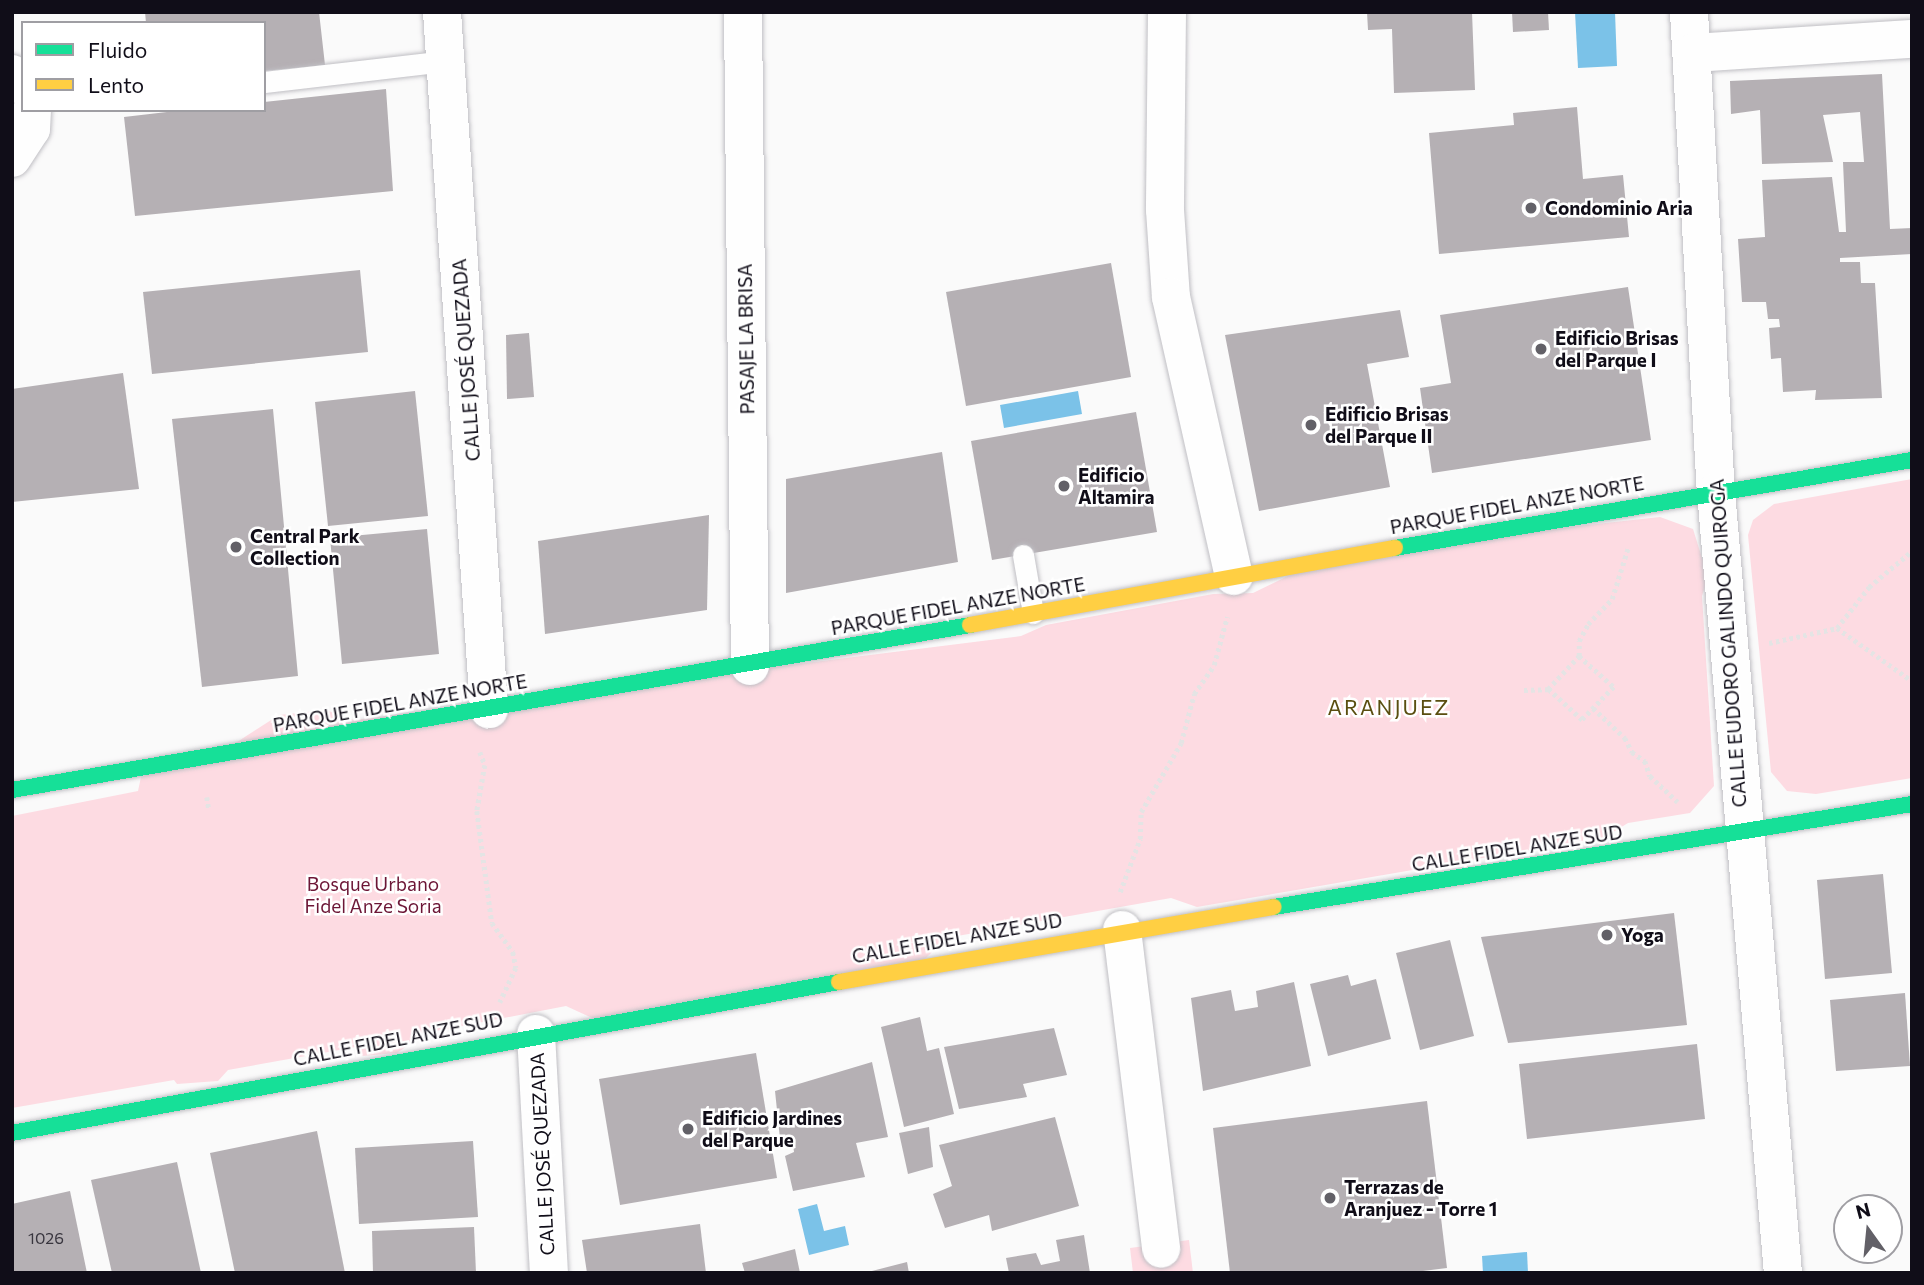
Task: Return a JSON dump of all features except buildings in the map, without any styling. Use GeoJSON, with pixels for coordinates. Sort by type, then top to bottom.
{"type":"FeatureCollection","features":[{"type":"Feature","properties":{"kind":"street","name":"CALLE JOSÉ QUEZADA"},"geometry":{"type":"LineString","coordinates":[[442,12],[482,725]]}},
{"type":"Feature","properties":{"kind":"street","name":"PASAJE LA BRISA"},"geometry":{"type":"LineString","coordinates":[[743,12],[750,666]]}},
{"type":"Feature","properties":{"kind":"street"},"geometry":{"type":"LineString","coordinates":[[1167,12],[1165,210],[1171,297],[1233,591]]}},
{"type":"Feature","properties":{"kind":"street","name":"CALLE EUDORO GALINDO QUIROGA"},"geometry":{"type":"LineString","coordinates":[[1689,12],[1716,492],[1742,834],[1783,1273]]}},
{"type":"Feature","properties":{"kind":"street"},"geometry":{"type":"LineString","coordinates":[[1692,53],[1912,39]]}},
{"type":"Feature","properties":{"kind":"street"},"geometry":{"type":"LineString","coordinates":[[12,158],[31,129],[32,112]]}},
{"type":"Feature","properties":{"kind":"street","name":"PARQUE FIDEL ANZE NORTE"},"geometry":{"type":"LineString","coordinates":[[12,790],[482,725],[750,666],[1032,613],[1233,591],[1716,492],[1912,460]]}},
{"type":"Feature","properties":{"kind":"street","name":"CALLE FIDEL ANZE SUD"},"geometry":{"type":"LineString","coordinates":[[12,1133],[536,1034],[1120,915],[1742,834],[1912,804]]}},
{"type":"Feature","properties":{"kind":"street"},"geometry":{"type":"LineString","coordinates":[[1120,915],[1161,1249]]}},
{"type":"Feature","properties":{"kind":"street","name":"CALLE JOSÉ QUEZADA"},"geometry":{"type":"LineString","coordinates":[[536,1034],[549,1273]]}},
{"type":"Feature","properties":{"kind":"lane"},"geometry":{"type":"LineString","coordinates":[[266,82],[445,61]]}},
{"type":"Feature","properties":{"kind":"lane"},"geometry":{"type":"LineString","coordinates":[[1023,555],[1032,613]]}},
{"type":"Feature","properties":{"kind":"path"},"geometry":{"type":"LineString","coordinates":[[1524,690],[1548,689],[1579,656],[1579,641],[1588,624],[1612,599],[1622,557],[1634,538]]}},
{"type":"Feature","properties":{"kind":"path"},"geometry":{"type":"LineString","coordinates":[[1766,644],[1837,628],[1869,587],[1912,551]]}},
{"type":"Feature","properties":{"kind":"path"},"geometry":{"type":"LineString","coordinates":[[1120,915],[1140,839],[1142,812],[1181,743],[1195,694],[1214,664],[1233,591]]}},
{"type":"Feature","properties":{"kind":"path"},"geometry":{"type":"LineString","coordinates":[[1837,628],[1912,681]]}},
{"type":"Feature","properties":{"kind":"path"},"geometry":{"type":"LineString","coordinates":[[1548,689],[1582,720],[1614,687],[1579,656]]}},
{"type":"Feature","properties":{"kind":"path"},"geometry":{"type":"LineString","coordinates":[[1593,708],[1645,761],[1650,776],[1684,807]]}},
{"type":"Feature","properties":{"kind":"path"},"geometry":{"type":"LineString","coordinates":[[482,725],[485,765],[477,811],[492,923],[513,952],[516,968],[499,1011]]}},
{"type":"Feature","properties":{"kind":"green space"},"geometry":{"type":"Polygon","coordinates":[[[1912,479],[1912,778],[1816,794],[1787,791],[1771,772],[1748,535],[1753,520],[1774,504],[1912,479]]]}},
{"type":"Feature","properties":{"kind":"green space","name":"Bosque Urbano Fidel Anze Soria"},"geometry":{"type":"Polygon","coordinates":[[[1660,517],[1693,529],[1708,577],[1702,596],[1714,786],[1690,813],[1628,823],[1605,837],[1197,907],[1171,898],[946,938],[925,959],[614,1028],[566,1006],[426,1033],[397,1053],[362,1056],[356,1047],[228,1070],[218,1081],[177,1084],[174,1080],[12,1108],[12,816],[138,791],[141,777],[237,742],[279,715],[326,710],[354,720],[1021,636],[1046,625],[1213,594],[1253,593],[1335,553],[1660,517]]]}},
{"type":"Feature","properties":{"kind":"green space"},"geometry":{"type":"Polygon","coordinates":[[[1189,1240],[1193,1273],[1133,1273],[1130,1248],[1189,1240]]]}},
{"type":"Feature","properties":{"kind":"water"},"geometry":{"type":"Polygon","coordinates":[[[1575,12],[1615,12],[1617,66],[1578,68],[1575,12]]]}},
{"type":"Feature","properties":{"kind":"water"},"geometry":{"type":"Polygon","coordinates":[[[1078,391],[1082,414],[1004,428],[1000,405],[1078,391]]]}},
{"type":"Feature","properties":{"kind":"water"},"geometry":{"type":"Polygon","coordinates":[[[817,1204],[824,1231],[845,1226],[849,1245],[809,1255],[798,1209],[817,1204]]]}},
{"type":"Feature","properties":{"kind":"water"},"geometry":{"type":"Polygon","coordinates":[[[1527,1252],[1528,1273],[1483,1273],[1482,1256],[1527,1252]]]}},
{"type":"Feature","properties":{"kind":"traffic: fast"},"geometry":{"type":"LineString","coordinates":[[1395,548],[1912,460]]}},
{"type":"Feature","properties":{"kind":"traffic: fast"},"geometry":{"type":"LineString","coordinates":[[12,790],[970,625]]}},
{"type":"Feature","properties":{"kind":"traffic: fast"},"geometry":{"type":"LineString","coordinates":[[1274,907],[1912,804]]}},
{"type":"Feature","properties":{"kind":"traffic: fast"},"geometry":{"type":"LineString","coordinates":[[12,1133],[839,982]]}},
{"type":"Feature","properties":{"kind":"traffic: slow"},"geometry":{"type":"LineString","coordinates":[[970,625],[1395,548]]}},
{"type":"Feature","properties":{"kind":"traffic: slow"},"geometry":{"type":"LineString","coordinates":[[839,982],[1274,907]]}},
{"type":"Feature","properties":{"kind":"place","name":"Condominio Aria"},"geometry":{"type":"Point","coordinates":[1531,208]}},
{"type":"Feature","properties":{"kind":"place","name":"Edificio Brisas del Parque I"},"geometry":{"type":"Point","coordinates":[1541,349]}},
{"type":"Feature","properties":{"kind":"place","name":"Edificio Brisas del Parque II"},"geometry":{"type":"Point","coordinates":[1311,425]}},
{"type":"Feature","properties":{"kind":"place","name":"Edificio Altamira"},"geometry":{"type":"Point","coordinates":[1064,486]}},
{"type":"Feature","properties":{"kind":"place","name":"Central Park Collection"},"geometry":{"type":"Point","coordinates":[236,547]}},
{"type":"Feature","properties":{"kind":"place","name":"Yoga"},"geometry":{"type":"Point","coordinates":[1607,935]}},
{"type":"Feature","properties":{"kind":"place","name":"Edificio Jardines del Parque"},"geometry":{"type":"Point","coordinates":[688,1129]}},
{"type":"Feature","properties":{"kind":"place","name":"Terrazas de Aranjuez - Torre 1"},"geometry":{"type":"Point","coordinates":[1330,1198]}},
{"type":"Feature","properties":{"kind":"district","name":"ARANJUEZ"},"geometry":{"type":"Point","coordinates":[1389,707]}}]}
